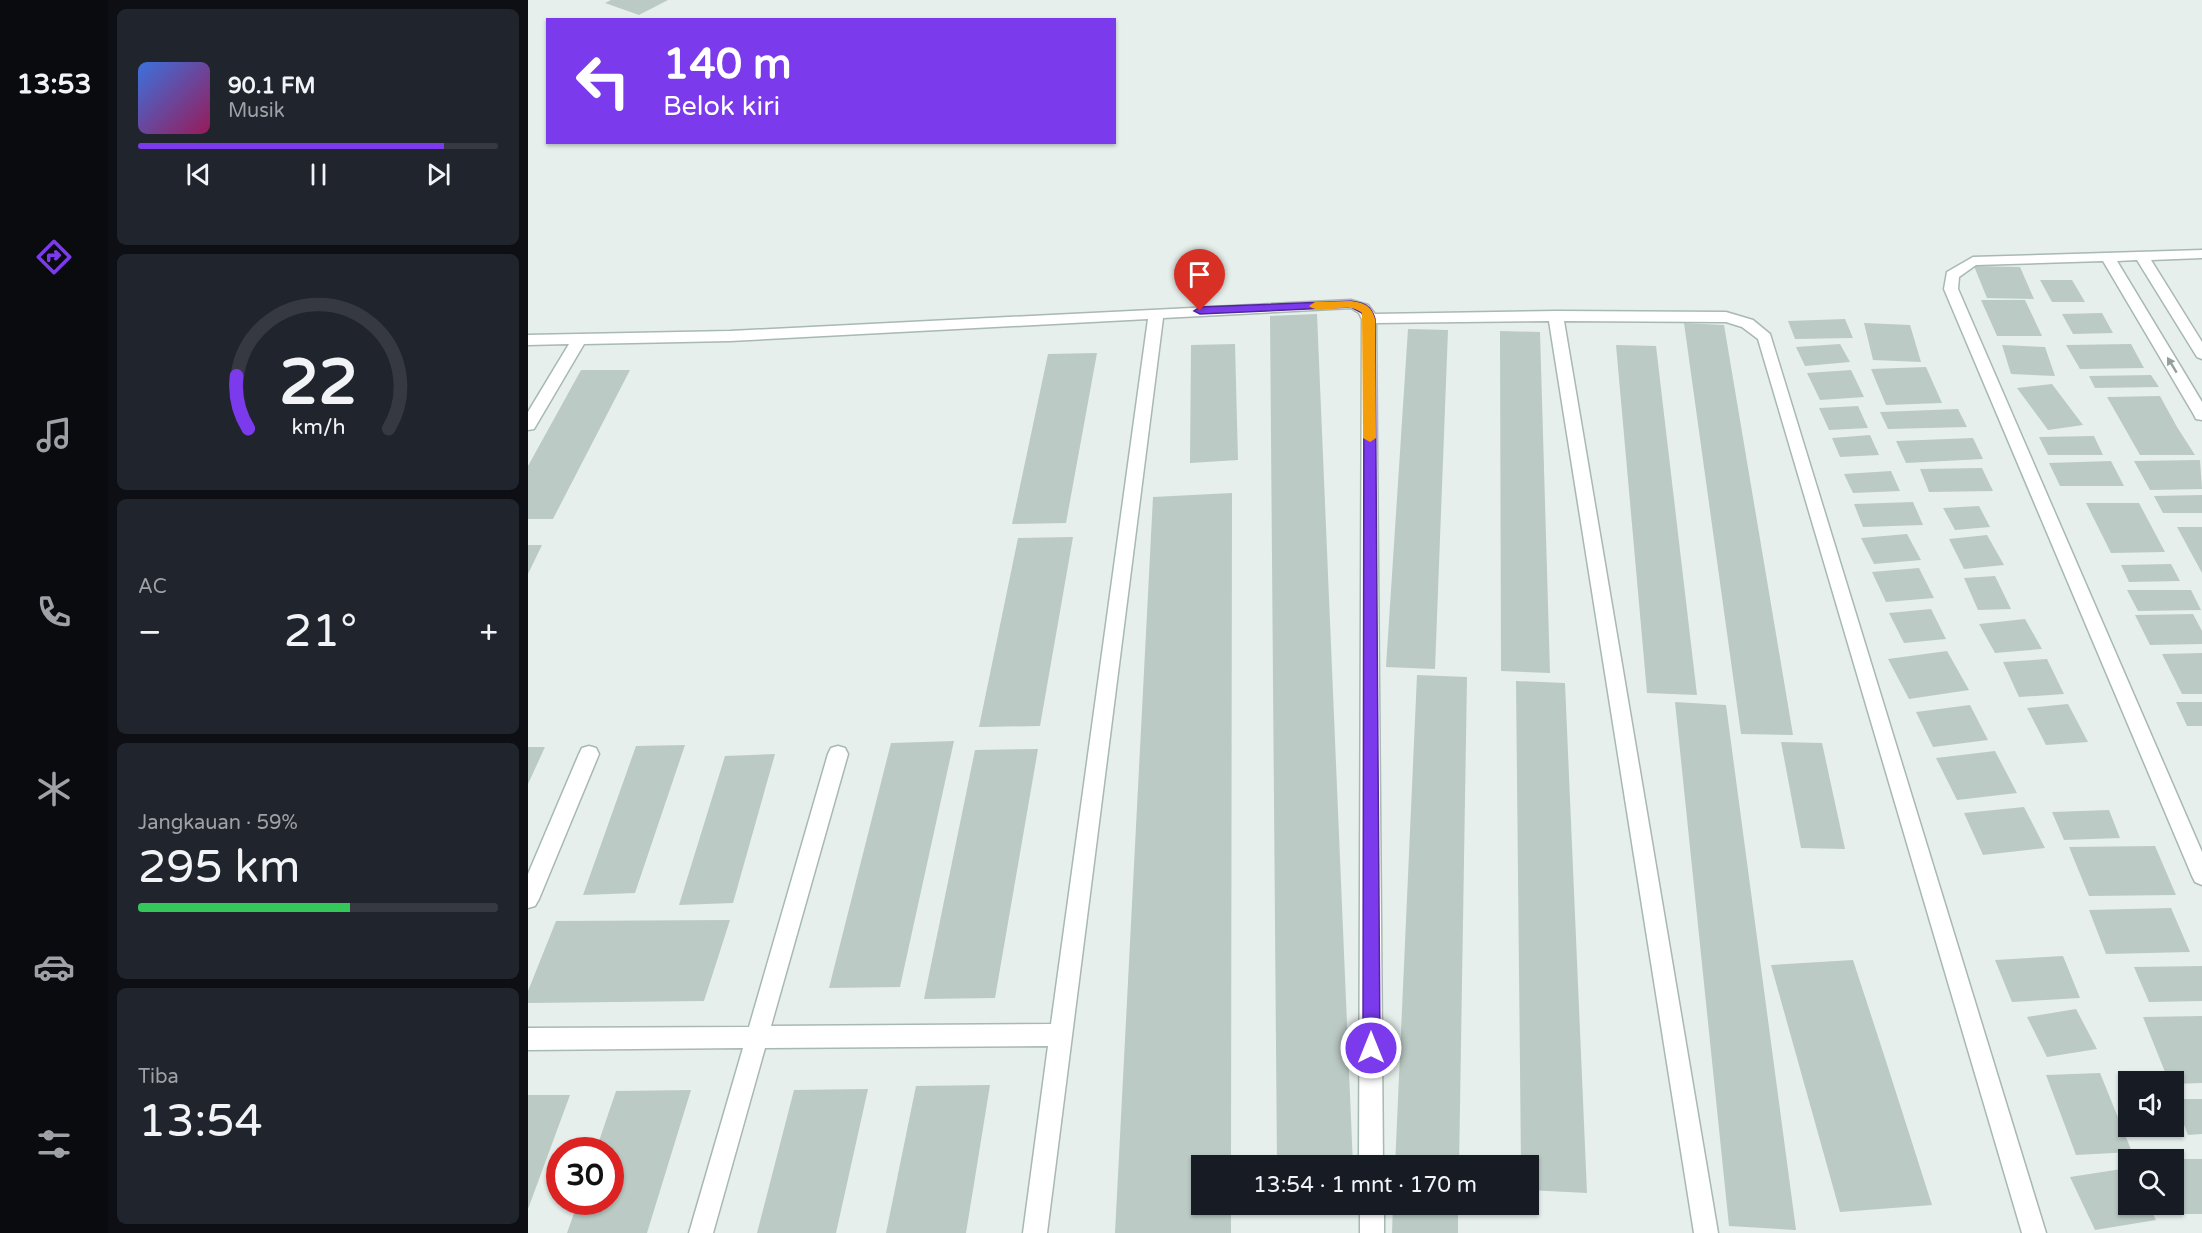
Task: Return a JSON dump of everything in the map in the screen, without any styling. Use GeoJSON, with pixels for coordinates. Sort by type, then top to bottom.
{"type":"FeatureCollection","features":[{"type":"Feature","properties":{"kind":"street"},"geometry":{"type":"LineString","coordinates":[[2202,254],[1973,261],[1960,267],[1952,275],[1951,290],[2202,876]]}},
{"type":"Feature","properties":{"kind":"street"},"geometry":{"type":"LineString","coordinates":[[2141,255],[2202,354]]}},
{"type":"Feature","properties":{"kind":"street"},"geometry":{"type":"LineString","coordinates":[[2107,256],[2202,415]]}},
{"type":"Feature","properties":{"kind":"street"},"geometry":{"type":"LineString","coordinates":[[528,340],[730,336],[1156,312],[1351,304],[1361,306],[1367,311],[1369,319],[1371,1155]]}},
{"type":"Feature","properties":{"kind":"street"},"geometry":{"type":"LineString","coordinates":[[1035,1233],[1156,312]]}},
{"type":"Feature","properties":{"kind":"street"},"geometry":{"type":"LineString","coordinates":[[1369,319],[1557,316],[1726,317],[1755,326],[1765,337],[2034,1233]]}},
{"type":"Feature","properties":{"kind":"street"},"geometry":{"type":"LineString","coordinates":[[1557,316],[1706,1233]]}},
{"type":"Feature","properties":{"kind":"street"},"geometry":{"type":"LineString","coordinates":[[528,425],[579,339]]}},
{"type":"Feature","properties":{"kind":"street"},"geometry":{"type":"LineString","coordinates":[[528,899],[589,754]]}},
{"type":"Feature","properties":{"kind":"street"},"geometry":{"type":"LineString","coordinates":[[701,1233],[838,754]]}},
{"type":"Feature","properties":{"kind":"street"},"geometry":{"type":"LineString","coordinates":[[528,1039],[1062,1035]]}},
{"type":"Feature","properties":{"kind":"street"},"geometry":{"type":"LineString","coordinates":[[1372,1215],[1372,1233]]}},
{"type":"Feature","properties":{"kind":"building"},"geometry":{"type":"Polygon","coordinates":[[[611,0],[668,0],[639,15],[605,3],[611,0]]]}},
{"type":"Feature","properties":{"kind":"building"},"geometry":{"type":"Polygon","coordinates":[[[1974,266],[2020,267],[2034,299],[1987,298],[1974,266]]]}},
{"type":"Feature","properties":{"kind":"building"},"geometry":{"type":"Polygon","coordinates":[[[2040,280],[2072,280],[2085,302],[2052,302],[2040,280]]]}},
{"type":"Feature","properties":{"kind":"building"},"geometry":{"type":"Polygon","coordinates":[[[1981,300],[2025,300],[2042,336],[1997,336],[1981,300]]]}},
{"type":"Feature","properties":{"kind":"building"},"geometry":{"type":"Polygon","coordinates":[[[2102,313],[2113,333],[2073,334],[2062,314],[2102,313]]]}},
{"type":"Feature","properties":{"kind":"building"},"geometry":{"type":"Polygon","coordinates":[[[1317,314],[1353,1155],[1277,1155],[1270,316],[1317,314]]]}},
{"type":"Feature","properties":{"kind":"building"},"geometry":{"type":"Polygon","coordinates":[[[1845,319],[1853,338],[1795,339],[1788,321],[1845,319]]]}},
{"type":"Feature","properties":{"kind":"building"},"geometry":{"type":"Polygon","coordinates":[[[1684,323],[1724,325],[1793,735],[1741,734],[1684,323]]]}},
{"type":"Feature","properties":{"kind":"building"},"geometry":{"type":"Polygon","coordinates":[[[1864,323],[1910,325],[1921,362],[1873,360],[1864,323]]]}},
{"type":"Feature","properties":{"kind":"building"},"geometry":{"type":"Polygon","coordinates":[[[1408,329],[1448,330],[1435,669],[1386,667],[1408,329]]]}},
{"type":"Feature","properties":{"kind":"building"},"geometry":{"type":"Polygon","coordinates":[[[1500,331],[1540,332],[1550,673],[1501,671],[1500,331]]]}},
{"type":"Feature","properties":{"kind":"building"},"geometry":{"type":"Polygon","coordinates":[[[1235,344],[1238,460],[1190,463],[1191,345],[1235,344]]]}},
{"type":"Feature","properties":{"kind":"building"},"geometry":{"type":"Polygon","coordinates":[[[1840,344],[1850,362],[1805,366],[1796,347],[1840,344]]]}},
{"type":"Feature","properties":{"kind":"building"},"geometry":{"type":"Polygon","coordinates":[[[2131,344],[2144,368],[2080,369],[2066,345],[2131,344]]]}},
{"type":"Feature","properties":{"kind":"building"},"geometry":{"type":"Polygon","coordinates":[[[1616,345],[1656,346],[1697,695],[1647,693],[1616,345]]]}},
{"type":"Feature","properties":{"kind":"building"},"geometry":{"type":"Polygon","coordinates":[[[2002,345],[2045,347],[2055,376],[2011,374],[2002,345]]]}},
{"type":"Feature","properties":{"kind":"building"},"geometry":{"type":"Polygon","coordinates":[[[1097,353],[1066,523],[1012,524],[1048,354],[1097,353]]]}},
{"type":"Feature","properties":{"kind":"building"},"geometry":{"type":"Polygon","coordinates":[[[1926,367],[1942,403],[1886,405],[1871,369],[1926,367]]]}},
{"type":"Feature","properties":{"kind":"building"},"geometry":{"type":"Polygon","coordinates":[[[581,370],[630,370],[553,519],[528,519],[528,466],[581,370]]]}},
{"type":"Feature","properties":{"kind":"building"},"geometry":{"type":"Polygon","coordinates":[[[1851,370],[1864,397],[1820,400],[1807,373],[1851,370]]]}},
{"type":"Feature","properties":{"kind":"building"},"geometry":{"type":"Polygon","coordinates":[[[2151,375],[2159,387],[2095,388],[2089,376],[2151,375]]]}},
{"type":"Feature","properties":{"kind":"building"},"geometry":{"type":"Polygon","coordinates":[[[2052,384],[2083,425],[2048,430],[2017,388],[2052,384]]]}},
{"type":"Feature","properties":{"kind":"building"},"geometry":{"type":"Polygon","coordinates":[[[2160,396],[2195,455],[2140,455],[2107,397],[2160,396]]]}},
{"type":"Feature","properties":{"kind":"building"},"geometry":{"type":"Polygon","coordinates":[[[1858,406],[1868,428],[1829,430],[1819,408],[1858,406]]]}},
{"type":"Feature","properties":{"kind":"building"},"geometry":{"type":"Polygon","coordinates":[[[1958,409],[1967,427],[1888,429],[1880,412],[1958,409]]]}},
{"type":"Feature","properties":{"kind":"building"},"geometry":{"type":"Polygon","coordinates":[[[1870,435],[1879,455],[1840,457],[1832,438],[1870,435]]]}},
{"type":"Feature","properties":{"kind":"building"},"geometry":{"type":"Polygon","coordinates":[[[2094,436],[2103,455],[2048,455],[2039,437],[2094,436]]]}},
{"type":"Feature","properties":{"kind":"building"},"geometry":{"type":"Polygon","coordinates":[[[1973,438],[1983,459],[1906,463],[1896,441],[1973,438]]]}},
{"type":"Feature","properties":{"kind":"building"},"geometry":{"type":"Polygon","coordinates":[[[2200,460],[2202,489],[2150,490],[2134,461],[2200,460]]]}},
{"type":"Feature","properties":{"kind":"building"},"geometry":{"type":"Polygon","coordinates":[[[2111,461],[2124,486],[2060,486],[2049,463],[2111,461]]]}},
{"type":"Feature","properties":{"kind":"building"},"geometry":{"type":"Polygon","coordinates":[[[1982,468],[1993,491],[1929,492],[1920,469],[1982,468]]]}},
{"type":"Feature","properties":{"kind":"building"},"geometry":{"type":"Polygon","coordinates":[[[1891,471],[1900,491],[1853,493],[1844,474],[1891,471]]]}},
{"type":"Feature","properties":{"kind":"building"},"geometry":{"type":"Polygon","coordinates":[[[1232,493],[1231,1155],[1191,1155],[1191,1215],[1231,1215],[1231,1233],[1115,1233],[1153,497],[1232,493]]]}},
{"type":"Feature","properties":{"kind":"building"},"geometry":{"type":"Polygon","coordinates":[[[2202,495],[2202,513],[2163,513],[2154,496],[2202,495]]]}},
{"type":"Feature","properties":{"kind":"building"},"geometry":{"type":"Polygon","coordinates":[[[1913,502],[1923,525],[1863,527],[1854,504],[1913,502]]]}},
{"type":"Feature","properties":{"kind":"building"},"geometry":{"type":"Polygon","coordinates":[[[2086,503],[2139,503],[2165,552],[2111,553],[2086,503]]]}},
{"type":"Feature","properties":{"kind":"building"},"geometry":{"type":"Polygon","coordinates":[[[1979,506],[1990,527],[1955,530],[1943,508],[1979,506]]]}},
{"type":"Feature","properties":{"kind":"building"},"geometry":{"type":"Polygon","coordinates":[[[2177,527],[2202,527],[2202,573],[2177,527]]]}},
{"type":"Feature","properties":{"kind":"building"},"geometry":{"type":"Polygon","coordinates":[[[1907,534],[1921,560],[1874,564],[1861,538],[1907,534]]]}},
{"type":"Feature","properties":{"kind":"building"},"geometry":{"type":"Polygon","coordinates":[[[1987,535],[2004,565],[1964,569],[1949,539],[1987,535]]]}},
{"type":"Feature","properties":{"kind":"building"},"geometry":{"type":"Polygon","coordinates":[[[1073,537],[1040,726],[979,727],[1018,538],[1073,537]]]}},
{"type":"Feature","properties":{"kind":"building"},"geometry":{"type":"Polygon","coordinates":[[[528,545],[542,545],[528,574],[528,545]]]}},
{"type":"Feature","properties":{"kind":"building"},"geometry":{"type":"Polygon","coordinates":[[[2171,564],[2180,581],[2129,582],[2121,565],[2171,564]]]}},
{"type":"Feature","properties":{"kind":"building"},"geometry":{"type":"Polygon","coordinates":[[[1919,568],[1934,598],[1886,602],[1872,572],[1919,568]]]}},
{"type":"Feature","properties":{"kind":"building"},"geometry":{"type":"Polygon","coordinates":[[[1995,576],[2011,609],[1978,610],[1964,578],[1995,576]]]}},
{"type":"Feature","properties":{"kind":"building"},"geometry":{"type":"Polygon","coordinates":[[[2127,590],[2191,590],[2201,610],[2138,611],[2127,590]]]}},
{"type":"Feature","properties":{"kind":"building"},"geometry":{"type":"Polygon","coordinates":[[[1931,609],[1946,639],[1904,643],[1889,613],[1931,609]]]}},
{"type":"Feature","properties":{"kind":"building"},"geometry":{"type":"Polygon","coordinates":[[[2193,614],[2202,631],[2202,644],[2150,645],[2135,615],[2193,614]]]}},
{"type":"Feature","properties":{"kind":"building"},"geometry":{"type":"Polygon","coordinates":[[[2025,619],[2042,649],[1995,653],[1979,624],[2025,619]]]}},
{"type":"Feature","properties":{"kind":"building"},"geometry":{"type":"Polygon","coordinates":[[[1947,651],[1969,690],[1909,699],[1888,659],[1947,651]]]}},
{"type":"Feature","properties":{"kind":"building"},"geometry":{"type":"Polygon","coordinates":[[[2202,653],[2202,694],[2182,694],[2162,654],[2202,653]]]}},
{"type":"Feature","properties":{"kind":"building"},"geometry":{"type":"Polygon","coordinates":[[[2047,659],[2064,694],[2019,697],[2003,662],[2047,659]]]}},
{"type":"Feature","properties":{"kind":"building"},"geometry":{"type":"Polygon","coordinates":[[[1417,675],[1467,677],[1459,1155],[1395,1155],[1417,675]]]}},
{"type":"Feature","properties":{"kind":"building"},"geometry":{"type":"Polygon","coordinates":[[[1516,681],[1565,683],[1587,1193],[1539,1191],[1539,1155],[1521,1155],[1516,681]]]}},
{"type":"Feature","properties":{"kind":"building"},"geometry":{"type":"Polygon","coordinates":[[[1675,702],[1726,705],[1796,1230],[1729,1226],[1675,702]]]}},
{"type":"Feature","properties":{"kind":"building"},"geometry":{"type":"Polygon","coordinates":[[[2176,702],[2202,702],[2202,726],[2187,726],[2176,702]]]}},
{"type":"Feature","properties":{"kind":"building"},"geometry":{"type":"Polygon","coordinates":[[[2068,704],[2088,742],[2046,745],[2027,708],[2068,704]]]}},
{"type":"Feature","properties":{"kind":"building"},"geometry":{"type":"Polygon","coordinates":[[[1970,705],[1988,740],[1933,747],[1916,712],[1970,705]]]}},
{"type":"Feature","properties":{"kind":"building"},"geometry":{"type":"Polygon","coordinates":[[[954,741],[900,987],[829,988],[891,743],[954,741]]]}},
{"type":"Feature","properties":{"kind":"building"},"geometry":{"type":"Polygon","coordinates":[[[1781,742],[1822,743],[1845,849],[1801,848],[1781,742]]]}},
{"type":"Feature","properties":{"kind":"building"},"geometry":{"type":"Polygon","coordinates":[[[685,745],[635,893],[583,895],[636,746],[685,745]]]}},
{"type":"Feature","properties":{"kind":"building"},"geometry":{"type":"Polygon","coordinates":[[[528,747],[545,747],[528,784],[528,747]]]}},
{"type":"Feature","properties":{"kind":"building"},"geometry":{"type":"Polygon","coordinates":[[[1038,749],[995,998],[924,999],[975,750],[1038,749]]]}},
{"type":"Feature","properties":{"kind":"building"},"geometry":{"type":"Polygon","coordinates":[[[1995,751],[2017,793],[1957,800],[1936,758],[1995,751]]]}},
{"type":"Feature","properties":{"kind":"building"},"geometry":{"type":"Polygon","coordinates":[[[775,754],[733,903],[679,905],[725,756],[775,754]]]}},
{"type":"Feature","properties":{"kind":"building"},"geometry":{"type":"Polygon","coordinates":[[[2024,807],[2045,848],[1983,855],[1964,813],[2024,807]]]}},
{"type":"Feature","properties":{"kind":"building"},"geometry":{"type":"Polygon","coordinates":[[[2109,810],[2120,838],[2064,840],[2052,812],[2109,810]]]}},
{"type":"Feature","properties":{"kind":"building"},"geometry":{"type":"Polygon","coordinates":[[[2155,846],[2176,895],[2089,896],[2069,847],[2155,846]]]}},
{"type":"Feature","properties":{"kind":"building"},"geometry":{"type":"Polygon","coordinates":[[[2171,908],[2190,952],[2106,954],[2089,910],[2171,908]]]}},
{"type":"Feature","properties":{"kind":"building"},"geometry":{"type":"Polygon","coordinates":[[[730,920],[704,1001],[528,1003],[528,991],[556,921],[730,920]]]}},
{"type":"Feature","properties":{"kind":"building"},"geometry":{"type":"Polygon","coordinates":[[[2063,956],[2080,998],[2012,1002],[1995,960],[2063,956]]]}},
{"type":"Feature","properties":{"kind":"building"},"geometry":{"type":"Polygon","coordinates":[[[1853,960],[1932,1205],[1840,1212],[1771,965],[1853,960]]]}},
{"type":"Feature","properties":{"kind":"building"},"geometry":{"type":"Polygon","coordinates":[[[2202,966],[2202,1001],[2149,1002],[2134,967],[2202,966]]]}},
{"type":"Feature","properties":{"kind":"building"},"geometry":{"type":"Polygon","coordinates":[[[2076,1009],[2097,1049],[2047,1057],[2027,1017],[2076,1009]]]}},
{"type":"Feature","properties":{"kind":"building"},"geometry":{"type":"Polygon","coordinates":[[[2202,1016],[2202,1083],[2184,1084],[2184,1071],[2165,1071],[2143,1017],[2202,1016]]]}},
{"type":"Feature","properties":{"kind":"building"},"geometry":{"type":"Polygon","coordinates":[[[2100,1073],[2118,1117],[2118,1137],[2126,1137],[2131,1149],[2118,1149],[2118,1153],[2076,1155],[2046,1075],[2100,1073]]]}},
{"type":"Feature","properties":{"kind":"building"},"geometry":{"type":"Polygon","coordinates":[[[990,1085],[966,1233],[886,1233],[916,1086],[990,1085]]]}},
{"type":"Feature","properties":{"kind":"building"},"geometry":{"type":"Polygon","coordinates":[[[868,1089],[836,1233],[757,1233],[794,1090],[868,1089]]]}},
{"type":"Feature","properties":{"kind":"building"},"geometry":{"type":"Polygon","coordinates":[[[691,1090],[647,1233],[567,1233],[573,1215],[624,1215],[624,1137],[600,1137],[616,1091],[691,1090]]]}},
{"type":"Feature","properties":{"kind":"building"},"geometry":{"type":"Polygon","coordinates":[[[528,1095],[570,1095],[555,1137],[546,1137],[546,1160],[528,1209],[528,1095]]]}},
{"type":"Feature","properties":{"kind":"building"},"geometry":{"type":"Polygon","coordinates":[[[2184,1099],[2202,1099],[2202,1134],[2188,1135],[2184,1125],[2184,1099]]]}},
{"type":"Feature","properties":{"kind":"building"},"geometry":{"type":"Polygon","coordinates":[[[2184,1159],[2202,1159],[2202,1214],[2184,1214],[2184,1159]]]}},
{"type":"Feature","properties":{"kind":"building"},"geometry":{"type":"Polygon","coordinates":[[[2118,1170],[2118,1215],[2154,1215],[2156,1220],[2095,1230],[2070,1177],[2118,1170]]]}},
{"type":"Feature","properties":{"kind":"building"},"geometry":{"type":"Polygon","coordinates":[[[1393,1215],[1458,1215],[1458,1233],[1392,1233],[1393,1215]]]}},
{"type":"Feature","properties":{"kind":"slow traffic"},"geometry":{"type":"LineString","coordinates":[[1315,306],[1351,304],[1361,306],[1367,311],[1369,319],[1370,438]]}},
{"type":"Feature","properties":{"kind":"route"},"geometry":{"type":"LineString","coordinates":[[1200,311],[1351,304],[1361,306],[1367,311],[1369,319],[1371,1048]]}}]}
